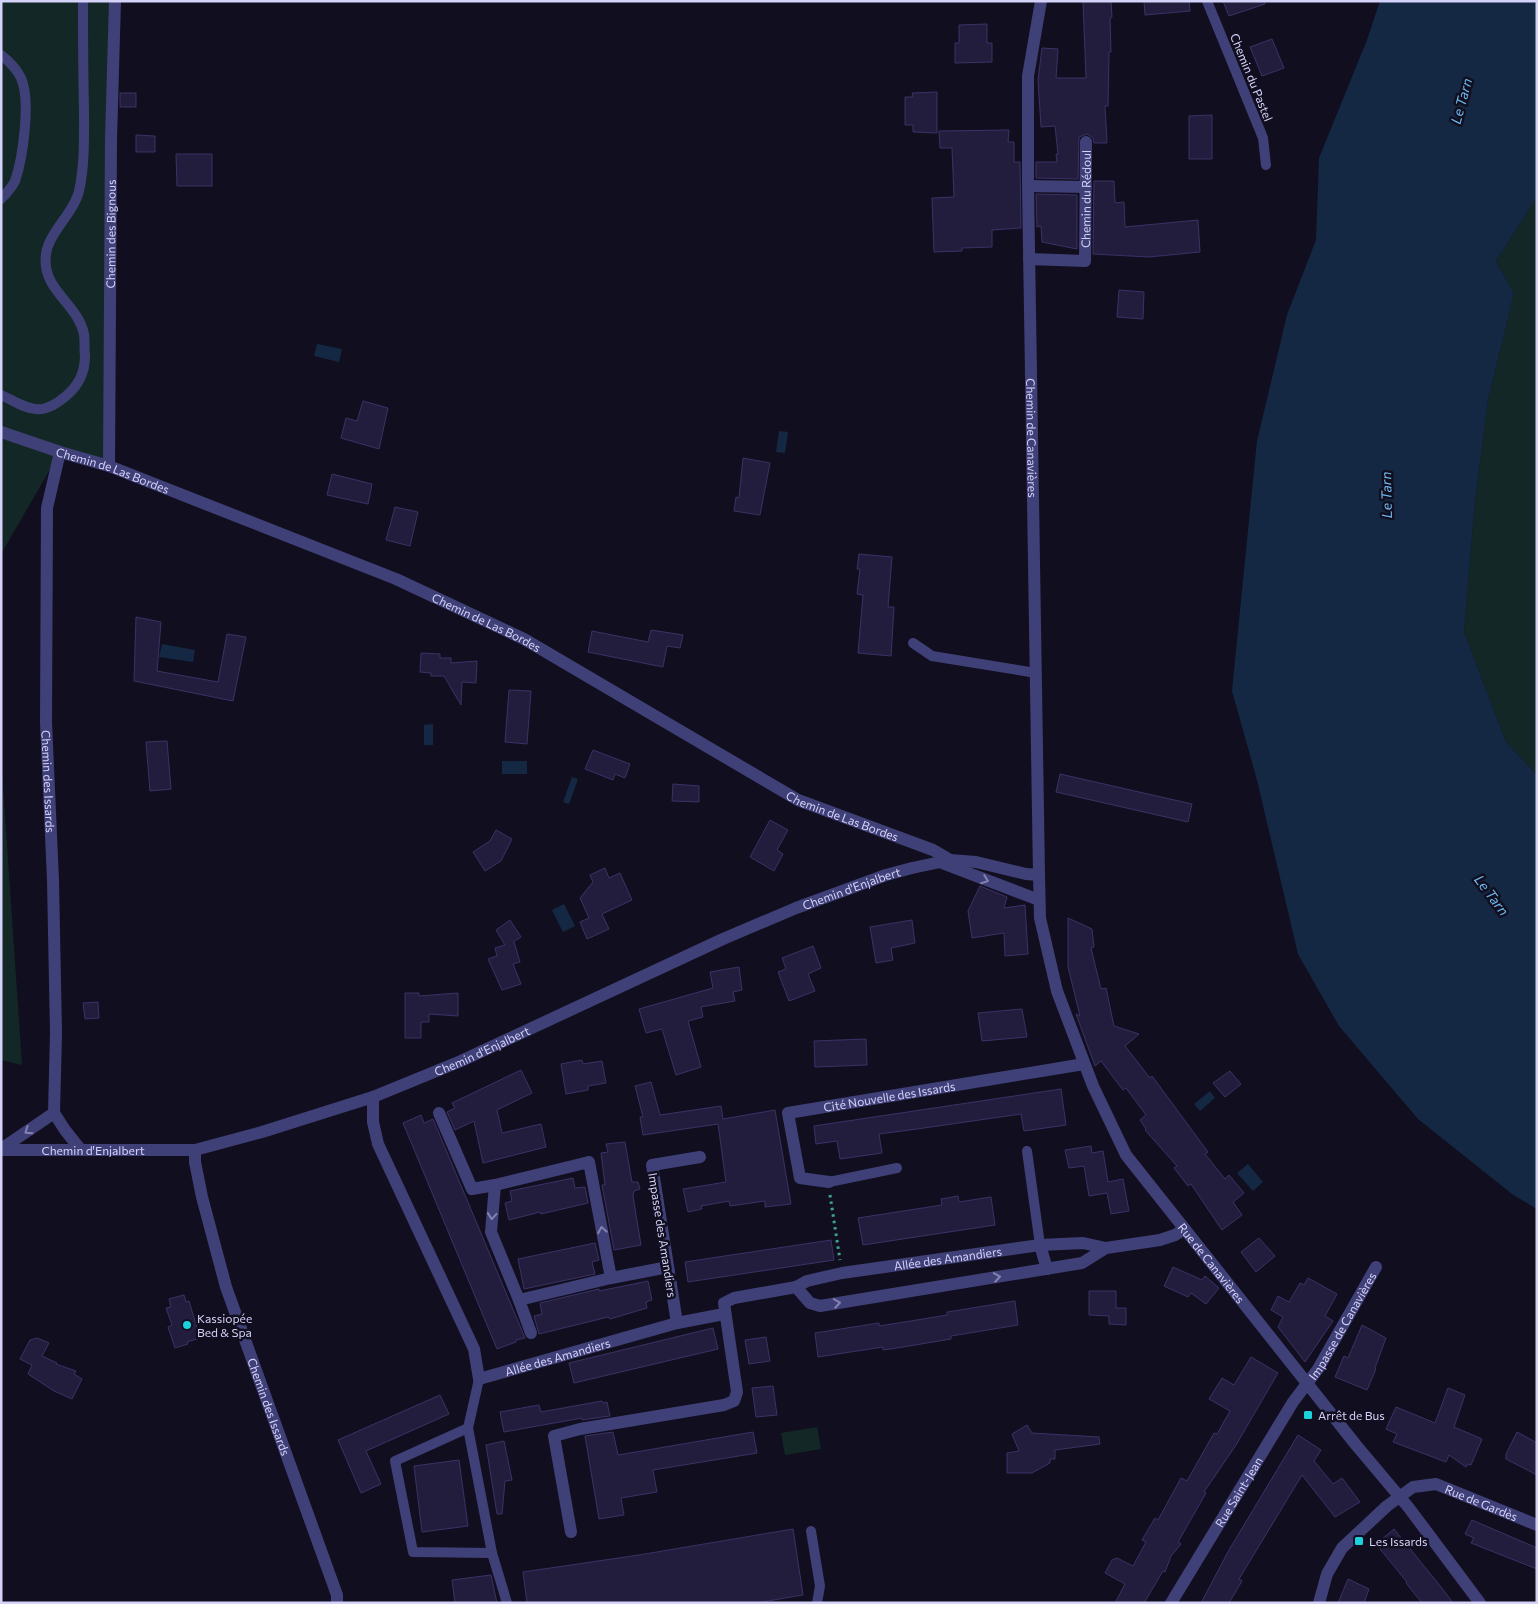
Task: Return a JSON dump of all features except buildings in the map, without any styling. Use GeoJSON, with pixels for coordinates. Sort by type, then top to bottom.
{"type":"FeatureCollection","features":[{"type":"Feature","properties":{"kind":"street","name":"Chemin des Bignous"},"geometry":{"type":"LineString","coordinates":[[109,466],[111,139],[115,1]]}},
{"type":"Feature","properties":{"kind":"street","name":"Chemin de Canavières"},"geometry":{"type":"LineString","coordinates":[[1039,875],[1029,259],[1028,76],[1041,1]]}},
{"type":"Feature","properties":{"kind":"street","name":"Chemin du Rédoul"},"geometry":{"type":"LineString","coordinates":[[1029,259],[1085,261],[1086,142]]}},
{"type":"Feature","properties":{"kind":"street"},"geometry":{"type":"LineString","coordinates":[[1028,186],[1086,187]]}},
{"type":"Feature","properties":{"kind":"street","name":"Chemin de Las Bordes"},"geometry":{"type":"LineString","coordinates":[[1,432],[109,466],[396,579],[524,639],[798,800],[933,850],[945,861]]}},
{"type":"Feature","properties":{"kind":"street","name":"Chemin des Issards"},"geometry":{"type":"LineString","coordinates":[[54,1113],[56,1024],[53,880],[46,722],[47,508],[60,452]]}},
{"type":"Feature","properties":{"kind":"street"},"geometry":{"type":"LineString","coordinates":[[945,861],[1039,900]]}},
{"type":"Feature","properties":{"kind":"street","name":"Chemin d'Enjalbert"},"geometry":{"type":"LineString","coordinates":[[1,1150],[195,1150],[293,1124],[373,1097],[461,1061],[723,939],[796,908],[886,875],[945,861],[976,862],[1026,874],[1039,875]]}},
{"type":"Feature","properties":{"kind":"street","name":"Rue de Canavières"},"geometry":{"type":"LineString","coordinates":[[1039,875],[1040,918],[1057,991],[1093,1086],[1126,1155],[1398,1496],[1480,1603]]}},
{"type":"Feature","properties":{"kind":"street","name":"Cité Nouvelle des Issards"},"geometry":{"type":"LineString","coordinates":[[829,1182],[800,1178],[788,1113],[1084,1064]]}},
{"type":"Feature","properties":{"kind":"street"},"geometry":{"type":"LineString","coordinates":[[373,1097],[373,1122],[378,1144],[474,1349],[479,1379]]}},
{"type":"Feature","properties":{"kind":"street"},"geometry":{"type":"LineString","coordinates":[[1,1150],[54,1113],[80,1149]]}},
{"type":"Feature","properties":{"kind":"street"},"geometry":{"type":"LineString","coordinates":[[439,1113],[472,1189],[589,1162],[610,1278]]}},
{"type":"Feature","properties":{"kind":"street","name":"Chemin des Issards"},"geometry":{"type":"LineString","coordinates":[[195,1150],[195,1162],[202,1197],[226,1287],[337,1595],[337,1603]]}},
{"type":"Feature","properties":{"kind":"street","name":"Impasse des Amandiers"},"geometry":{"type":"LineString","coordinates":[[677,1324],[652,1165],[700,1157]]}},
{"type":"Feature","properties":{"kind":"street"},"geometry":{"type":"LineString","coordinates":[[495,1185],[491,1232],[531,1333]]}},
{"type":"Feature","properties":{"kind":"street","name":"Allée des Amandiers"},"geometry":{"type":"LineString","coordinates":[[479,1379],[677,1324],[724,1314],[724,1303],[734,1298],[796,1287],[807,1281],[842,1273],[1040,1245],[1083,1243],[1106,1248],[1160,1240],[1175,1235],[1184,1229]]}},
{"type":"Feature","properties":{"kind":"street"},"geometry":{"type":"LineString","coordinates":[[1040,1245],[1047,1269]]}},
{"type":"Feature","properties":{"kind":"street"},"geometry":{"type":"LineString","coordinates":[[796,1287],[810,1303],[820,1306],[1082,1263],[1106,1248]]}},
{"type":"Feature","properties":{"kind":"street"},"geometry":{"type":"LineString","coordinates":[[519,1300],[610,1278],[668,1267]]}},
{"type":"Feature","properties":{"kind":"street","name":"Impasse de Canavières"},"geometry":{"type":"LineString","coordinates":[[1308,1383],[1318,1369],[1376,1267]]}},
{"type":"Feature","properties":{"kind":"street"},"geometry":{"type":"LineString","coordinates":[[571,1532],[554,1436],[580,1429],[724,1405],[734,1401],[737,1392],[724,1314]]}},
{"type":"Feature","properties":{"kind":"street","name":"Rue Saint-Jean"},"geometry":{"type":"LineString","coordinates":[[1171,1603],[1293,1402],[1308,1383]]}},
{"type":"Feature","properties":{"kind":"street","name":"Rue de Gardès"},"geometry":{"type":"LineString","coordinates":[[1319,1603],[1327,1574],[1342,1548],[1398,1496],[1413,1487],[1436,1484],[1537,1525]]}},
{"type":"Feature","properties":{"kind":"lane"},"geometry":{"type":"LineString","coordinates":[[1,395],[26,408],[40,410],[60,401],[72,391],[81,379],[85,362],[84,334],[68,303],[55,290],[45,272],[47,246],[78,193],[81,180],[84,138],[83,1]]}},
{"type":"Feature","properties":{"kind":"lane","name":"Chemin du Pastel"},"geometry":{"type":"LineString","coordinates":[[1207,1],[1263,138],[1266,165]]}},
{"type":"Feature","properties":{"kind":"lane"},"geometry":{"type":"LineString","coordinates":[[1,55],[13,65],[22,79],[26,97],[22,154],[14,182],[1,199]]}},
{"type":"Feature","properties":{"kind":"lane"},"geometry":{"type":"LineString","coordinates":[[913,643],[932,656],[1036,672]]}},
{"type":"Feature","properties":{"kind":"lane"},"geometry":{"type":"LineString","coordinates":[[1026,1152],[1040,1245]]}},
{"type":"Feature","properties":{"kind":"lane"},"geometry":{"type":"LineString","coordinates":[[829,1182],[897,1168]]}},
{"type":"Feature","properties":{"kind":"lane"},"geometry":{"type":"LineString","coordinates":[[479,1379],[468,1428],[492,1553],[507,1603]]}},
{"type":"Feature","properties":{"kind":"lane"},"geometry":{"type":"LineString","coordinates":[[468,1428],[395,1462],[413,1552],[492,1553]]}},
{"type":"Feature","properties":{"kind":"lane"},"geometry":{"type":"LineString","coordinates":[[811,1531],[820,1586],[817,1603]]}},
{"type":"Feature","properties":{"kind":"path"},"geometry":{"type":"LineString","coordinates":[[829,1182],[842,1273]]}},
{"type":"Feature","properties":{"kind":"green space"},"geometry":{"type":"Polygon","coordinates":[[[1,1],[115,1],[109,466],[60,452],[1,554],[1,1]]]}},
{"type":"Feature","properties":{"kind":"green space"},"geometry":{"type":"Polygon","coordinates":[[[1537,197],[1537,775],[1506,742],[1464,632],[1475,501],[1488,400],[1514,293],[1496,261],[1537,197]]]}},
{"type":"Feature","properties":{"kind":"green space"},"geometry":{"type":"Polygon","coordinates":[[[1,757],[22,1065],[1,1060],[1,757]]]}},
{"type":"Feature","properties":{"kind":"green space"},"geometry":{"type":"Polygon","coordinates":[[[817,1427],[821,1449],[785,1455],[781,1433],[817,1427]]]}},
{"type":"Feature","properties":{"kind":"water","name":"Le Tarn"},"geometry":{"type":"Polygon","coordinates":[[[1380,1],[1537,1],[1537,197],[1496,261],[1514,293],[1488,400],[1475,501],[1464,632],[1506,742],[1537,775],[1537,1209],[1512,1194],[1418,1119],[1339,1026],[1298,954],[1257,780],[1232,691],[1257,441],[1287,315],[1316,240],[1319,158],[1367,40],[1380,1]]]}},
{"type":"Feature","properties":{"kind":"water"},"geometry":{"type":"Polygon","coordinates":[[[317,344],[342,349],[339,362],[314,356],[317,344]]]}},
{"type":"Feature","properties":{"kind":"water"},"geometry":{"type":"Polygon","coordinates":[[[779,431],[788,432],[785,453],[776,452],[779,431]]]}},
{"type":"Feature","properties":{"kind":"water"},"geometry":{"type":"Polygon","coordinates":[[[162,644],[195,650],[193,662],[159,657],[162,644]]]}},
{"type":"Feature","properties":{"kind":"water"},"geometry":{"type":"Polygon","coordinates":[[[433,724],[433,745],[424,745],[424,725],[433,724]]]}},
{"type":"Feature","properties":{"kind":"water"},"geometry":{"type":"Polygon","coordinates":[[[502,761],[527,761],[527,774],[502,774],[502,761]]]}},
{"type":"Feature","properties":{"kind":"water"},"geometry":{"type":"Polygon","coordinates":[[[572,777],[578,779],[569,804],[563,802],[572,777]]]}},
{"type":"Feature","properties":{"kind":"water"},"geometry":{"type":"Polygon","coordinates":[[[564,904],[575,926],[563,932],[552,910],[564,904]]]}},
{"type":"Feature","properties":{"kind":"water"},"geometry":{"type":"Polygon","coordinates":[[[1210,1091],[1215,1098],[1200,1111],[1194,1104],[1210,1091]]]}},
{"type":"Feature","properties":{"kind":"water"},"geometry":{"type":"Polygon","coordinates":[[[1248,1164],[1263,1182],[1253,1191],[1237,1173],[1248,1164]]]}},
{"type":"Feature","properties":{"kind":"place","name":"Kassiopée Bed & Spa"},"geometry":{"type":"Point","coordinates":[187,1325]}},
{"type":"Feature","properties":{"kind":"place","name":"Arrêt de Bus"},"geometry":{"type":"Point","coordinates":[1308,1415]}},
{"type":"Feature","properties":{"kind":"place","name":"Les Issards"},"geometry":{"type":"Point","coordinates":[1359,1541]}}]}
